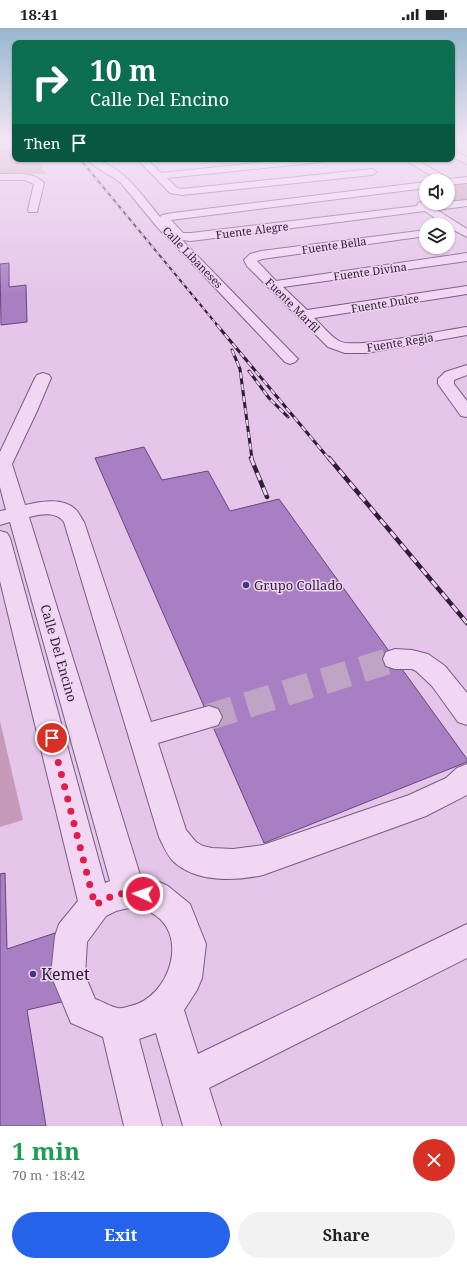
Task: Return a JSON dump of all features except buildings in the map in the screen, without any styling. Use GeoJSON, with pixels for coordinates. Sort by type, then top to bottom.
{"type":"FeatureCollection","features":[{"type":"Feature","properties":{"kind":"street"},"geometry":{"type":"LineString","coordinates":[[33,210],[37,191]]}},
{"type":"Feature","properties":{"kind":"street","name":"Calle Libaneses"},"geometry":{"type":"LineString","coordinates":[[134,191],[162,226],[290,359]]}},
{"type":"Feature","properties":{"kind":"street"},"geometry":{"type":"LineString","coordinates":[[176,191],[194,191]]}},
{"type":"Feature","properties":{"kind":"street","name":"Fuente Alegre"},"geometry":{"type":"LineString","coordinates":[[379,191],[166,217],[165,220],[180,236],[198,236],[419,209]]}},
{"type":"Feature","properties":{"kind":"street"},"geometry":{"type":"LineString","coordinates":[[402,191],[419,202]]}},
{"type":"Feature","properties":{"kind":"street","name":"Fuente Alegre"},"geometry":{"type":"LineString","coordinates":[[455,204],[467,203]]}},
{"type":"Feature","properties":{"kind":"street"},"geometry":{"type":"LineString","coordinates":[[430,210],[458,231]]}},
{"type":"Feature","properties":{"kind":"street","name":"Fuente Bella"},"geometry":{"type":"LineString","coordinates":[[253,265],[251,263],[251,258],[261,255],[419,234]]}},
{"type":"Feature","properties":{"kind":"street","name":"Fuente Divina"},"geometry":{"type":"LineString","coordinates":[[273,285],[467,257]]}},
{"type":"Feature","properties":{"kind":"street","name":"Fuente Marfil"},"geometry":{"type":"LineString","coordinates":[[253,265],[333,344]]}},
{"type":"Feature","properties":{"kind":"street","name":"Fuente Dulce"},"geometry":{"type":"LineString","coordinates":[[304,316],[467,290]]}},
{"type":"Feature","properties":{"kind":"street","name":"Fuente Regia"},"geometry":{"type":"LineString","coordinates":[[333,344],[345,348],[366,348],[467,331]]}},
{"type":"Feature","properties":{"kind":"street"},"geometry":{"type":"LineString","coordinates":[[467,370],[451,375],[446,379],[446,384],[467,412]]}},
{"type":"Feature","properties":{"kind":"street"},"geometry":{"type":"LineString","coordinates":[[2,463],[30,411],[43,378]]}},
{"type":"Feature","properties":{"kind":"street","name":"Calle Del Encino"},"geometry":{"type":"LineString","coordinates":[[2,463],[9,516],[129,892]]}},
{"type":"Feature","properties":{"kind":"street"},"geometry":{"type":"LineString","coordinates":[[9,516],[49,508],[58,508],[70,515],[74,522],[174,837],[185,852],[201,860],[219,864],[241,865],[264,860],[416,806],[456,787],[467,777]]}},
{"type":"Feature","properties":{"kind":"street","name":"Calle Del Encino"},"geometry":{"type":"LineString","coordinates":[[0,538],[95,905]]}},
{"type":"Feature","properties":{"kind":"street"},"geometry":{"type":"LineString","coordinates":[[395,659],[408,658],[428,665],[448,688],[467,714]]}},
{"type":"Feature","properties":{"kind":"street"},"geometry":{"type":"LineString","coordinates":[[143,736],[209,717]]}},
{"type":"Feature","properties":{"kind":"street"},"geometry":{"type":"LineString","coordinates":[[129,892],[157,897],[179,915],[189,944],[185,978],[166,1007],[143,1021],[118,1026],[83,1011],[68,975],[71,936],[95,905],[111,896],[129,892]]}},
{"type":"Feature","properties":{"kind":"street"},"geometry":{"type":"LineString","coordinates":[[188,1079],[467,940]]}},
{"type":"Feature","properties":{"kind":"street"},"geometry":{"type":"LineString","coordinates":[[166,1007],[202,1126]]}},
{"type":"Feature","properties":{"kind":"street"},"geometry":{"type":"LineString","coordinates":[[118,1026],[143,1126]]}},
{"type":"Feature","properties":{"kind":"shaded area"},"geometry":{"type":"Polygon","coordinates":[[[455,191],[467,191],[467,201],[455,202],[455,191]]]}},
{"type":"Feature","properties":{"kind":"shaded area"},"geometry":{"type":"Polygon","coordinates":[[[0,721],[23,820],[0,827],[0,721]]]}},
{"type":"Feature","properties":{"kind":"tunnel"},"geometry":{"type":"LineString","coordinates":[[209,717],[395,659]]}},
{"type":"Feature","properties":{"kind":"railway"},"geometry":{"type":"LineString","coordinates":[[107,191],[218,326]]}},
{"type":"Feature","properties":{"kind":"railway"},"geometry":{"type":"LineString","coordinates":[[217,325],[329,459]]}},
{"type":"Feature","properties":{"kind":"railway"},"geometry":{"type":"LineString","coordinates":[[232,350],[240,369],[252,459]]}},
{"type":"Feature","properties":{"kind":"railway"},"geometry":{"type":"LineString","coordinates":[[249,371],[269,398],[288,417]]}},
{"type":"Feature","properties":{"kind":"railway"},"geometry":{"type":"LineString","coordinates":[[251,458],[267,497]]}},
{"type":"Feature","properties":{"kind":"railway"},"geometry":{"type":"LineString","coordinates":[[329,458],[467,623]]}},
{"type":"Feature","properties":{"kind":"place","name":"Grupo Collado"},"geometry":{"type":"Point","coordinates":[246,585]}},
{"type":"Feature","properties":{"kind":"place","name":"Kemet"},"geometry":{"type":"Point","coordinates":[33,974]}},
{"type":"Feature","properties":{"kind":"route"},"geometry":{"type":"LineString","coordinates":[[52,738],[95,905],[111,896],[129,892],[143,894]]}}]}
